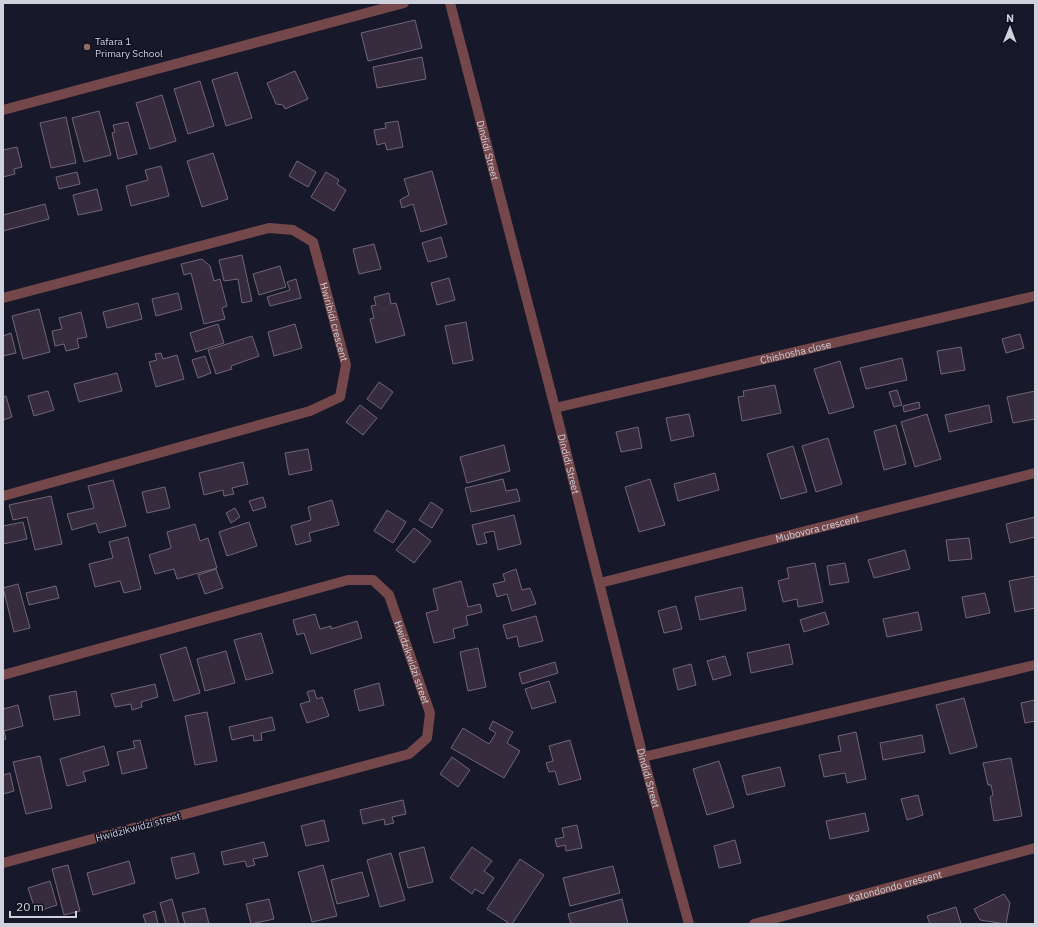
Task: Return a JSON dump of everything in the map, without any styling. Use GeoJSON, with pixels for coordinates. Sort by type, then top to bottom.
{"type":"FeatureCollection","features":[{"type":"Feature","properties":{"kind":"street"},"geometry":{"type":"LineString","coordinates":[[3,110],[404,3]]}},
{"type":"Feature","properties":{"kind":"street","name":"Dindidi Street"},"geometry":{"type":"LineString","coordinates":[[450,3],[556,408],[643,757],[689,924]]}},
{"type":"Feature","properties":{"kind":"street","name":"Hwiribidi crescent"},"geometry":{"type":"LineString","coordinates":[[3,298],[269,228],[293,230],[313,242],[346,365],[340,397],[310,411],[3,496]]}},
{"type":"Feature","properties":{"kind":"street","name":"Chishosha close"},"geometry":{"type":"LineString","coordinates":[[556,408],[1035,296]]}},
{"type":"Feature","properties":{"kind":"street","name":"Mubovora crescent"},"geometry":{"type":"LineString","coordinates":[[600,583],[1035,473]]}},
{"type":"Feature","properties":{"kind":"street","name":"Hwidzikwidzi street"},"geometry":{"type":"LineString","coordinates":[[3,674],[348,580],[373,580],[389,595],[430,713],[427,738],[409,754],[3,863]]}},
{"type":"Feature","properties":{"kind":"street"},"geometry":{"type":"LineString","coordinates":[[643,757],[1035,665]]}},
{"type":"Feature","properties":{"kind":"street","name":"Katondondo crescent"},"geometry":{"type":"LineString","coordinates":[[754,924],[1035,848]]}},
{"type":"Feature","properties":{"kind":"building"},"geometry":{"type":"Polygon","coordinates":[[[415,20],[422,48],[368,61],[361,33],[415,20]]]}},
{"type":"Feature","properties":{"kind":"building"},"geometry":{"type":"Polygon","coordinates":[[[422,57],[426,79],[377,88],[373,67],[422,57]]]}},
{"type":"Feature","properties":{"kind":"building"},"geometry":{"type":"Polygon","coordinates":[[[295,71],[308,99],[285,109],[283,105],[276,104],[267,83],[295,71]]]}},
{"type":"Feature","properties":{"kind":"building"},"geometry":{"type":"Polygon","coordinates":[[[237,72],[252,118],[226,126],[212,80],[237,72]]]}},
{"type":"Feature","properties":{"kind":"building"},"geometry":{"type":"Polygon","coordinates":[[[200,81],[214,126],[188,134],[174,89],[200,81]]]}},
{"type":"Feature","properties":{"kind":"building"},"geometry":{"type":"Polygon","coordinates":[[[162,95],[176,141],[150,149],[136,103],[162,95]]]}},
{"type":"Feature","properties":{"kind":"building"},"geometry":{"type":"Polygon","coordinates":[[[99,111],[111,155],[84,162],[72,118],[99,111]]]}},
{"type":"Feature","properties":{"kind":"building"},"geometry":{"type":"Polygon","coordinates":[[[66,117],[76,163],[51,168],[40,123],[66,117]]]}},
{"type":"Feature","properties":{"kind":"building"},"geometry":{"type":"Polygon","coordinates":[[[398,121],[403,147],[387,150],[385,143],[377,145],[374,130],[386,128],[385,123],[398,121]]]}},
{"type":"Feature","properties":{"kind":"building"},"geometry":{"type":"Polygon","coordinates":[[[128,122],[137,154],[118,159],[112,133],[115,132],[113,125],[128,122]]]}},
{"type":"Feature","properties":{"kind":"building"},"geometry":{"type":"Polygon","coordinates":[[[17,147],[22,167],[14,169],[15,174],[3,177],[3,150],[17,147]]]}},
{"type":"Feature","properties":{"kind":"building"},"geometry":{"type":"Polygon","coordinates":[[[213,153],[228,199],[202,207],[187,161],[213,153]]]}},
{"type":"Feature","properties":{"kind":"building"},"geometry":{"type":"Polygon","coordinates":[[[297,161],[316,172],[308,187],[289,176],[297,161]]]}},
{"type":"Feature","properties":{"kind":"building"},"geometry":{"type":"Polygon","coordinates":[[[161,166],[169,196],[131,206],[126,186],[148,180],[145,170],[161,166]]]}},
{"type":"Feature","properties":{"kind":"building"},"geometry":{"type":"Polygon","coordinates":[[[432,171],[447,224],[421,232],[413,204],[402,208],[400,200],[409,195],[404,179],[432,171]]]}},
{"type":"Feature","properties":{"kind":"building"},"geometry":{"type":"Polygon","coordinates":[[[77,172],[80,184],[59,189],[56,177],[77,172]]]}},
{"type":"Feature","properties":{"kind":"building"},"geometry":{"type":"Polygon","coordinates":[[[326,172],[339,180],[337,184],[346,190],[334,211],[311,197],[326,172]]]}},
{"type":"Feature","properties":{"kind":"building"},"geometry":{"type":"Polygon","coordinates":[[[97,189],[102,210],[78,215],[73,195],[97,189]]]}},
{"type":"Feature","properties":{"kind":"building"},"geometry":{"type":"Polygon","coordinates":[[[45,204],[49,219],[3,231],[3,215],[45,204]]]}},
{"type":"Feature","properties":{"kind":"building"},"geometry":{"type":"Polygon","coordinates":[[[441,237],[447,257],[428,262],[422,243],[441,237]]]}},
{"type":"Feature","properties":{"kind":"building"},"geometry":{"type":"Polygon","coordinates":[[[374,244],[381,269],[359,274],[353,249],[374,244]]]}},
{"type":"Feature","properties":{"kind":"building"},"geometry":{"type":"Polygon","coordinates":[[[242,255],[252,301],[242,303],[238,279],[224,281],[219,260],[242,255]]]}},
{"type":"Feature","properties":{"kind":"building"},"geometry":{"type":"Polygon","coordinates":[[[202,259],[210,266],[214,281],[220,279],[227,306],[222,308],[225,319],[204,324],[191,273],[184,275],[181,264],[202,259]]]}},
{"type":"Feature","properties":{"kind":"building"},"geometry":{"type":"Polygon","coordinates":[[[280,266],[286,287],[259,295],[253,274],[280,266]]]}},
{"type":"Feature","properties":{"kind":"building"},"geometry":{"type":"Polygon","coordinates":[[[449,278],[455,300],[437,305],[431,283],[449,278]]]}},
{"type":"Feature","properties":{"kind":"building"},"geometry":{"type":"Polygon","coordinates":[[[296,279],[301,298],[270,306],[267,297],[290,290],[287,282],[296,279]]]}},
{"type":"Feature","properties":{"kind":"building"},"geometry":{"type":"Polygon","coordinates":[[[178,293],[182,309],[156,316],[152,299],[178,293]]]}},
{"type":"Feature","properties":{"kind":"building"},"geometry":{"type":"Polygon","coordinates":[[[389,293],[391,304],[396,303],[405,335],[376,343],[370,319],[374,318],[371,306],[376,305],[374,297],[389,293]]]}},
{"type":"Feature","properties":{"kind":"building"},"geometry":{"type":"Polygon","coordinates":[[[138,303],[142,319],[107,328],[103,312],[138,303]]]}},
{"type":"Feature","properties":{"kind":"building"},"geometry":{"type":"Polygon","coordinates":[[[39,309],[50,352],[23,359],[12,316],[39,309]]]}},
{"type":"Feature","properties":{"kind":"building"},"geometry":{"type":"Polygon","coordinates":[[[81,312],[87,337],[77,339],[79,348],[66,351],[64,344],[55,346],[52,331],[62,329],[59,318],[81,312]]]}},
{"type":"Feature","properties":{"kind":"building"},"geometry":{"type":"Polygon","coordinates":[[[466,322],[473,360],[453,364],[445,326],[466,322]]]}},
{"type":"Feature","properties":{"kind":"building"},"geometry":{"type":"Polygon","coordinates":[[[218,324],[224,343],[196,352],[190,333],[218,324]]]}},
{"type":"Feature","properties":{"kind":"building"},"geometry":{"type":"Polygon","coordinates":[[[295,324],[302,348],[274,356],[268,332],[295,324]]]}},
{"type":"Feature","properties":{"kind":"building"},"geometry":{"type":"Polygon","coordinates":[[[11,333],[16,353],[3,356],[3,336],[11,333]]]}},
{"type":"Feature","properties":{"kind":"building"},"geometry":{"type":"Polygon","coordinates":[[[1020,334],[1024,348],[1006,353],[1002,339],[1020,334]]]}},
{"type":"Feature","properties":{"kind":"building"},"geometry":{"type":"Polygon","coordinates":[[[252,336],[259,356],[231,366],[232,369],[216,374],[208,350],[252,336]]]}},
{"type":"Feature","properties":{"kind":"building"},"geometry":{"type":"Polygon","coordinates":[[[961,347],[965,370],[941,374],[937,351],[961,347]]]}},
{"type":"Feature","properties":{"kind":"building"},"geometry":{"type":"Polygon","coordinates":[[[161,353],[163,359],[177,355],[184,379],[156,387],[149,362],[157,360],[155,354],[161,353]]]}},
{"type":"Feature","properties":{"kind":"building"},"geometry":{"type":"Polygon","coordinates":[[[205,356],[211,373],[198,378],[192,360],[205,356]]]}},
{"type":"Feature","properties":{"kind":"building"},"geometry":{"type":"Polygon","coordinates":[[[902,358],[907,380],[866,389],[860,368],[902,358]]]}},
{"type":"Feature","properties":{"kind":"building"},"geometry":{"type":"Polygon","coordinates":[[[840,361],[854,407],[829,414],[814,369],[840,361]]]}},
{"type":"Feature","properties":{"kind":"building"},"geometry":{"type":"Polygon","coordinates":[[[117,373],[122,391],[79,402],[74,384],[117,373]]]}},
{"type":"Feature","properties":{"kind":"building"},"geometry":{"type":"Polygon","coordinates":[[[379,382],[393,392],[381,409],[367,399],[379,382]]]}},
{"type":"Feature","properties":{"kind":"building"},"geometry":{"type":"Polygon","coordinates":[[[775,385],[781,413],[742,421],[738,397],[744,396],[743,391],[775,385]]]}},
{"type":"Feature","properties":{"kind":"building"},"geometry":{"type":"Polygon","coordinates":[[[897,390],[902,405],[894,407],[889,392],[897,390]]]}},
{"type":"Feature","properties":{"kind":"building"},"geometry":{"type":"Polygon","coordinates":[[[48,391],[54,410],[34,416],[28,396],[48,391]]]}},
{"type":"Feature","properties":{"kind":"building"},"geometry":{"type":"Polygon","coordinates":[[[1035,391],[1035,419],[1013,423],[1007,397],[1035,391]]]}},
{"type":"Feature","properties":{"kind":"building"},"geometry":{"type":"Polygon","coordinates":[[[6,396],[12,417],[3,420],[3,397],[6,396]]]}},
{"type":"Feature","properties":{"kind":"building"},"geometry":{"type":"Polygon","coordinates":[[[919,402],[920,408],[904,412],[903,406],[919,402]]]}},
{"type":"Feature","properties":{"kind":"building"},"geometry":{"type":"Polygon","coordinates":[[[360,405],[377,418],[363,435],[346,422],[360,405]]]}},
{"type":"Feature","properties":{"kind":"building"},"geometry":{"type":"Polygon","coordinates":[[[989,405],[992,422],[949,432],[945,415],[989,405]]]}},
{"type":"Feature","properties":{"kind":"building"},"geometry":{"type":"Polygon","coordinates":[[[689,414],[694,436],[671,441],[666,418],[689,414]]]}},
{"type":"Feature","properties":{"kind":"building"},"geometry":{"type":"Polygon","coordinates":[[[927,414],[941,459],[915,467],[901,422],[927,414]]]}},
{"type":"Feature","properties":{"kind":"building"},"geometry":{"type":"Polygon","coordinates":[[[896,425],[906,464],[884,470],[874,431],[896,425]]]}},
{"type":"Feature","properties":{"kind":"building"},"geometry":{"type":"Polygon","coordinates":[[[638,427],[642,448],[621,452],[616,432],[638,427]]]}},
{"type":"Feature","properties":{"kind":"building"},"geometry":{"type":"Polygon","coordinates":[[[828,438],[842,484],[816,492],[802,446],[828,438]]]}},
{"type":"Feature","properties":{"kind":"building"},"geometry":{"type":"Polygon","coordinates":[[[504,445],[510,471],[467,483],[460,457],[504,445]]]}},
{"type":"Feature","properties":{"kind":"building"},"geometry":{"type":"Polygon","coordinates":[[[793,446],[807,492],[781,499],[767,454],[793,446]]]}},
{"type":"Feature","properties":{"kind":"building"},"geometry":{"type":"Polygon","coordinates":[[[308,449],[312,470],[289,475],[285,453],[308,449]]]}},
{"type":"Feature","properties":{"kind":"building"},"geometry":{"type":"Polygon","coordinates":[[[243,462],[248,484],[232,488],[234,494],[224,496],[223,490],[204,495],[199,473],[243,462]]]}},
{"type":"Feature","properties":{"kind":"building"},"geometry":{"type":"Polygon","coordinates":[[[715,473],[719,490],[678,501],[674,484],[715,473]]]}},
{"type":"Feature","properties":{"kind":"building"},"geometry":{"type":"Polygon","coordinates":[[[503,479],[506,491],[517,489],[520,501],[471,512],[465,488],[503,479]]]}},
{"type":"Feature","properties":{"kind":"building"},"geometry":{"type":"Polygon","coordinates":[[[650,479],[665,525],[639,532],[625,487],[650,479]]]}},
{"type":"Feature","properties":{"kind":"building"},"geometry":{"type":"Polygon","coordinates":[[[113,480],[126,526],[99,533],[96,523],[72,530],[67,514],[94,508],[88,486],[113,480]]]}},
{"type":"Feature","properties":{"kind":"building"},"geometry":{"type":"Polygon","coordinates":[[[165,487],[170,508],[147,513],[142,492],[165,487]]]}},
{"type":"Feature","properties":{"kind":"building"},"geometry":{"type":"Polygon","coordinates":[[[51,496],[62,544],[35,550],[27,517],[13,520],[9,505],[51,496]]]}},
{"type":"Feature","properties":{"kind":"building"},"geometry":{"type":"Polygon","coordinates":[[[263,497],[266,507],[253,511],[249,501],[263,497]]]}},
{"type":"Feature","properties":{"kind":"building"},"geometry":{"type":"Polygon","coordinates":[[[332,500],[339,525],[309,533],[311,541],[296,545],[291,526],[311,520],[308,507],[332,500]]]}},
{"type":"Feature","properties":{"kind":"building"},"geometry":{"type":"Polygon","coordinates":[[[431,502],[443,510],[432,528],[419,520],[431,502]]]}},
{"type":"Feature","properties":{"kind":"building"},"geometry":{"type":"Polygon","coordinates":[[[235,508],[240,517],[231,523],[226,513],[235,508]]]}},
{"type":"Feature","properties":{"kind":"building"},"geometry":{"type":"Polygon","coordinates":[[[387,510],[406,522],[393,543],[374,531],[387,510]]]}},
{"type":"Feature","properties":{"kind":"building"},"geometry":{"type":"Polygon","coordinates":[[[514,515],[521,544],[498,550],[494,531],[484,533],[487,543],[477,545],[472,525],[514,515]]]}},
{"type":"Feature","properties":{"kind":"building"},"geometry":{"type":"Polygon","coordinates":[[[1035,517],[1035,537],[1010,543],[1006,524],[1035,517]]]}},
{"type":"Feature","properties":{"kind":"building"},"geometry":{"type":"Polygon","coordinates":[[[23,522],[27,539],[3,544],[3,526],[23,522]]]}},
{"type":"Feature","properties":{"kind":"building"},"geometry":{"type":"Polygon","coordinates":[[[249,522],[257,546],[227,556],[219,532],[249,522]]]}},
{"type":"Feature","properties":{"kind":"building"},"geometry":{"type":"Polygon","coordinates":[[[195,524],[200,541],[208,538],[217,568],[177,579],[174,569],[155,574],[149,555],[171,548],[167,532],[195,524]]]}},
{"type":"Feature","properties":{"kind":"building"},"geometry":{"type":"Polygon","coordinates":[[[414,528],[431,541],[414,563],[396,550],[414,528]]]}},
{"type":"Feature","properties":{"kind":"building"},"geometry":{"type":"Polygon","coordinates":[[[128,537],[141,589],[124,593],[120,581],[95,587],[89,564],[113,558],[109,542],[128,537]]]}},
{"type":"Feature","properties":{"kind":"building"},"geometry":{"type":"Polygon","coordinates":[[[969,538],[972,559],[949,561],[946,540],[969,538]]]}},
{"type":"Feature","properties":{"kind":"building"},"geometry":{"type":"Polygon","coordinates":[[[905,550],[910,569],[874,578],[868,560],[905,550]]]}},
{"type":"Feature","properties":{"kind":"building"},"geometry":{"type":"Polygon","coordinates":[[[815,563],[823,602],[798,607],[797,599],[783,602],[778,581],[789,578],[787,568],[815,563]]]}},
{"type":"Feature","properties":{"kind":"building"},"geometry":{"type":"Polygon","coordinates":[[[845,563],[849,582],[830,585],[827,566],[845,563]]]}},
{"type":"Feature","properties":{"kind":"building"},"geometry":{"type":"Polygon","coordinates":[[[216,569],[223,588],[205,594],[198,575],[216,569]]]}},
{"type":"Feature","properties":{"kind":"building"},"geometry":{"type":"Polygon","coordinates":[[[516,569],[522,590],[530,588],[536,604],[512,611],[507,594],[497,597],[493,584],[505,581],[503,574],[516,569]]]}},
{"type":"Feature","properties":{"kind":"building"},"geometry":{"type":"Polygon","coordinates":[[[1035,576],[1035,608],[1015,612],[1009,581],[1035,576]]]}},
{"type":"Feature","properties":{"kind":"building"},"geometry":{"type":"Polygon","coordinates":[[[461,581],[468,607],[480,604],[482,612],[466,616],[468,625],[453,629],[455,638],[434,643],[426,613],[438,610],[433,589],[461,581]]]}},
{"type":"Feature","properties":{"kind":"building"},"geometry":{"type":"Polygon","coordinates":[[[18,584],[30,628],[14,632],[3,588],[18,584]]]}},
{"type":"Feature","properties":{"kind":"building"},"geometry":{"type":"Polygon","coordinates":[[[56,586],[59,598],[29,605],[26,593],[56,586]]]}},
{"type":"Feature","properties":{"kind":"building"},"geometry":{"type":"Polygon","coordinates":[[[742,587],[746,610],[700,620],[695,597],[742,587]]]}},
{"type":"Feature","properties":{"kind":"building"},"geometry":{"type":"Polygon","coordinates":[[[985,593],[990,613],[966,618],[962,597],[985,593]]]}},
{"type":"Feature","properties":{"kind":"building"},"geometry":{"type":"Polygon","coordinates":[[[676,606],[682,629],[664,633],[658,611],[676,606]]]}},
{"type":"Feature","properties":{"kind":"building"},"geometry":{"type":"Polygon","coordinates":[[[825,612],[829,624],[804,632],[800,620],[825,612]]]}},
{"type":"Feature","properties":{"kind":"building"},"geometry":{"type":"Polygon","coordinates":[[[918,612],[922,630],[887,637],[883,619],[918,612]]]}},
{"type":"Feature","properties":{"kind":"building"},"geometry":{"type":"Polygon","coordinates":[[[315,614],[320,629],[331,626],[331,629],[357,621],[362,638],[311,654],[304,633],[297,635],[293,620],[315,614]]]}},
{"type":"Feature","properties":{"kind":"building"},"geometry":{"type":"Polygon","coordinates":[[[536,616],[543,641],[519,647],[517,636],[507,639],[503,625],[536,616]]]}},
{"type":"Feature","properties":{"kind":"building"},"geometry":{"type":"Polygon","coordinates":[[[261,633],[273,673],[246,680],[234,640],[261,633]]]}},
{"type":"Feature","properties":{"kind":"building"},"geometry":{"type":"Polygon","coordinates":[[[789,644],[793,664],[751,673],[747,653],[789,644]]]}},
{"type":"Feature","properties":{"kind":"building"},"geometry":{"type":"Polygon","coordinates":[[[186,647],[200,693],[174,701],[160,655],[186,647]]]}},
{"type":"Feature","properties":{"kind":"building"},"geometry":{"type":"Polygon","coordinates":[[[478,648],[486,687],[468,691],[460,652],[478,648]]]}},
{"type":"Feature","properties":{"kind":"building"},"geometry":{"type":"Polygon","coordinates":[[[226,651],[235,683],[205,691],[197,659],[226,651]]]}},
{"type":"Feature","properties":{"kind":"building"},"geometry":{"type":"Polygon","coordinates":[[[725,656],[731,675],[713,680],[707,661],[725,656]]]}},
{"type":"Feature","properties":{"kind":"building"},"geometry":{"type":"Polygon","coordinates":[[[555,662],[558,673],[522,684],[519,673],[555,662]]]}},
{"type":"Feature","properties":{"kind":"building"},"geometry":{"type":"Polygon","coordinates":[[[691,664],[696,685],[678,690],[673,669],[691,664]]]}},
{"type":"Feature","properties":{"kind":"building"},"geometry":{"type":"Polygon","coordinates":[[[549,681],[556,702],[532,709],[525,689],[549,681]]]}},
{"type":"Feature","properties":{"kind":"building"},"geometry":{"type":"Polygon","coordinates":[[[379,683],[384,705],[359,711],[354,690],[379,683]]]}},
{"type":"Feature","properties":{"kind":"building"},"geometry":{"type":"Polygon","coordinates":[[[155,684],[158,697],[141,702],[142,707],[132,710],[131,704],[115,707],[111,694],[155,684]]]}},
{"type":"Feature","properties":{"kind":"building"},"geometry":{"type":"Polygon","coordinates":[[[314,690],[317,699],[322,697],[329,716],[307,723],[300,704],[310,701],[307,692],[314,690]]]}},
{"type":"Feature","properties":{"kind":"building"},"geometry":{"type":"Polygon","coordinates":[[[76,691],[80,715],[54,720],[49,696],[76,691]]]}},
{"type":"Feature","properties":{"kind":"building"},"geometry":{"type":"Polygon","coordinates":[[[964,698],[977,747],[950,754],[936,705],[964,698]]]}},
{"type":"Feature","properties":{"kind":"building"},"geometry":{"type":"Polygon","coordinates":[[[1035,700],[1035,721],[1025,723],[1021,703],[1035,700]]]}},
{"type":"Feature","properties":{"kind":"building"},"geometry":{"type":"Polygon","coordinates":[[[18,705],[23,726],[4,731],[6,739],[3,740],[3,709],[18,705]]]}},
{"type":"Feature","properties":{"kind":"building"},"geometry":{"type":"Polygon","coordinates":[[[207,712],[217,761],[195,765],[185,716],[207,712]]]}},
{"type":"Feature","properties":{"kind":"building"},"geometry":{"type":"Polygon","coordinates":[[[272,717],[275,730],[261,733],[262,740],[254,741],[253,735],[232,740],[229,727],[272,717]]]}},
{"type":"Feature","properties":{"kind":"building"},"geometry":{"type":"Polygon","coordinates":[[[493,721],[513,732],[507,743],[520,751],[504,778],[451,748],[463,728],[489,744],[496,733],[489,729],[493,721]]]}},
{"type":"Feature","properties":{"kind":"building"},"geometry":{"type":"Polygon","coordinates":[[[856,732],[866,779],[847,783],[845,773],[824,777],[819,755],[841,751],[838,736],[856,732]]]}},
{"type":"Feature","properties":{"kind":"building"},"geometry":{"type":"Polygon","coordinates":[[[922,735],[925,752],[883,760],[880,743],[922,735]]]}},
{"type":"Feature","properties":{"kind":"building"},"geometry":{"type":"Polygon","coordinates":[[[140,740],[147,768],[122,774],[117,752],[135,748],[133,741],[140,740]]]}},
{"type":"Feature","properties":{"kind":"building"},"geometry":{"type":"Polygon","coordinates":[[[570,740],[581,779],[559,785],[555,771],[549,772],[546,763],[553,761],[549,746],[570,740]]]}},
{"type":"Feature","properties":{"kind":"building"},"geometry":{"type":"Polygon","coordinates":[[[104,746],[109,765],[83,772],[86,781],[67,786],[60,759],[104,746]]]}},
{"type":"Feature","properties":{"kind":"building"},"geometry":{"type":"Polygon","coordinates":[[[40,756],[52,808],[26,814],[13,762],[40,756]]]}},
{"type":"Feature","properties":{"kind":"building"},"geometry":{"type":"Polygon","coordinates":[[[452,757],[470,770],[458,787],[440,774],[452,757]]]}},
{"type":"Feature","properties":{"kind":"building"},"geometry":{"type":"Polygon","coordinates":[[[1011,758],[1022,816],[994,821],[990,797],[993,795],[991,785],[988,785],[983,763],[1011,758]]]}},
{"type":"Feature","properties":{"kind":"building"},"geometry":{"type":"Polygon","coordinates":[[[719,761],[734,807],[707,815],[693,769],[719,761]]]}},
{"type":"Feature","properties":{"kind":"building"},"geometry":{"type":"Polygon","coordinates":[[[780,767],[785,786],[747,795],[742,776],[780,767]]]}},
{"type":"Feature","properties":{"kind":"building"},"geometry":{"type":"Polygon","coordinates":[[[10,773],[14,791],[3,794],[3,775],[10,773]]]}},
{"type":"Feature","properties":{"kind":"building"},"geometry":{"type":"Polygon","coordinates":[[[918,795],[923,815],[907,820],[901,799],[918,795]]]}},
{"type":"Feature","properties":{"kind":"building"},"geometry":{"type":"Polygon","coordinates":[[[403,800],[406,814],[392,817],[394,823],[385,825],[384,819],[363,824],[360,810],[403,800]]]}},
{"type":"Feature","properties":{"kind":"building"},"geometry":{"type":"Polygon","coordinates":[[[865,813],[869,831],[830,839],[826,821],[865,813]]]}},
{"type":"Feature","properties":{"kind":"building"},"geometry":{"type":"Polygon","coordinates":[[[324,820],[329,841],[306,846],[301,826],[324,820]]]}},
{"type":"Feature","properties":{"kind":"building"},"geometry":{"type":"Polygon","coordinates":[[[577,825],[582,848],[566,851],[565,845],[557,847],[555,839],[564,837],[562,828],[577,825]]]}},
{"type":"Feature","properties":{"kind":"building"},"geometry":{"type":"Polygon","coordinates":[[[735,840],[741,863],[719,868],[714,846],[735,840]]]}},
{"type":"Feature","properties":{"kind":"building"},"geometry":{"type":"Polygon","coordinates":[[[264,842],[268,856],[253,859],[255,865],[247,867],[245,861],[224,865],[221,852],[264,842]]]}},
{"type":"Feature","properties":{"kind":"building"},"geometry":{"type":"Polygon","coordinates":[[[424,847],[433,882],[408,888],[399,853],[424,847]]]}},
{"type":"Feature","properties":{"kind":"building"},"geometry":{"type":"Polygon","coordinates":[[[472,847],[492,861],[484,871],[494,878],[483,894],[475,889],[472,894],[450,878],[472,847]]]}},
{"type":"Feature","properties":{"kind":"building"},"geometry":{"type":"Polygon","coordinates":[[[194,853],[199,873],[176,879],[171,858],[194,853]]]}},
{"type":"Feature","properties":{"kind":"building"},"geometry":{"type":"Polygon","coordinates":[[[391,853],[405,900],[380,907],[367,860],[391,853]]]}},
{"type":"Feature","properties":{"kind":"building"},"geometry":{"type":"Polygon","coordinates":[[[520,859],[544,875],[512,924],[510,924],[487,909],[520,859]]]}},
{"type":"Feature","properties":{"kind":"building"},"geometry":{"type":"Polygon","coordinates":[[[129,861],[135,883],[93,895],[87,873],[129,861]]]}},
{"type":"Feature","properties":{"kind":"building"},"geometry":{"type":"Polygon","coordinates":[[[68,865],[80,911],[64,915],[52,869],[68,865]]]}},
{"type":"Feature","properties":{"kind":"building"},"geometry":{"type":"Polygon","coordinates":[[[323,865],[337,916],[312,922],[298,872],[323,865]]]}},
{"type":"Feature","properties":{"kind":"building"},"geometry":{"type":"Polygon","coordinates":[[[613,866],[620,893],[570,906],[563,878],[613,866]]]}},
{"type":"Feature","properties":{"kind":"building"},"geometry":{"type":"Polygon","coordinates":[[[362,872],[369,896],[337,904],[331,880],[362,872]]]}},
{"type":"Feature","properties":{"kind":"building"},"geometry":{"type":"Polygon","coordinates":[[[50,881],[57,905],[36,912],[28,888],[50,881]]]}},
{"type":"Feature","properties":{"kind":"building"},"geometry":{"type":"Polygon","coordinates":[[[1004,894],[1010,903],[1006,924],[980,920],[974,909],[1004,894]]]}},
{"type":"Feature","properties":{"kind":"building"},"geometry":{"type":"Polygon","coordinates":[[[172,899],[179,924],[166,924],[160,903],[172,899]]]}},
{"type":"Feature","properties":{"kind":"building"},"geometry":{"type":"Polygon","coordinates":[[[269,899],[274,919],[251,924],[246,904],[269,899]]]}},
{"type":"Feature","properties":{"kind":"building"},"geometry":{"type":"Polygon","coordinates":[[[622,899],[628,924],[571,924],[568,914],[622,899]]]}},
{"type":"Feature","properties":{"kind":"building"},"geometry":{"type":"Polygon","coordinates":[[[956,907],[961,924],[930,924],[927,916],[956,907]]]}},
{"type":"Feature","properties":{"kind":"building"},"geometry":{"type":"Polygon","coordinates":[[[205,908],[209,924],[185,924],[182,913],[205,908]]]}},
{"type":"Feature","properties":{"kind":"building"},"geometry":{"type":"Polygon","coordinates":[[[155,911],[158,924],[146,924],[143,915],[155,911]]]}},
{"type":"Feature","properties":{"kind":"place","name":"Tafara 1 Primary School"},"geometry":{"type":"Point","coordinates":[87,47]}}]}
